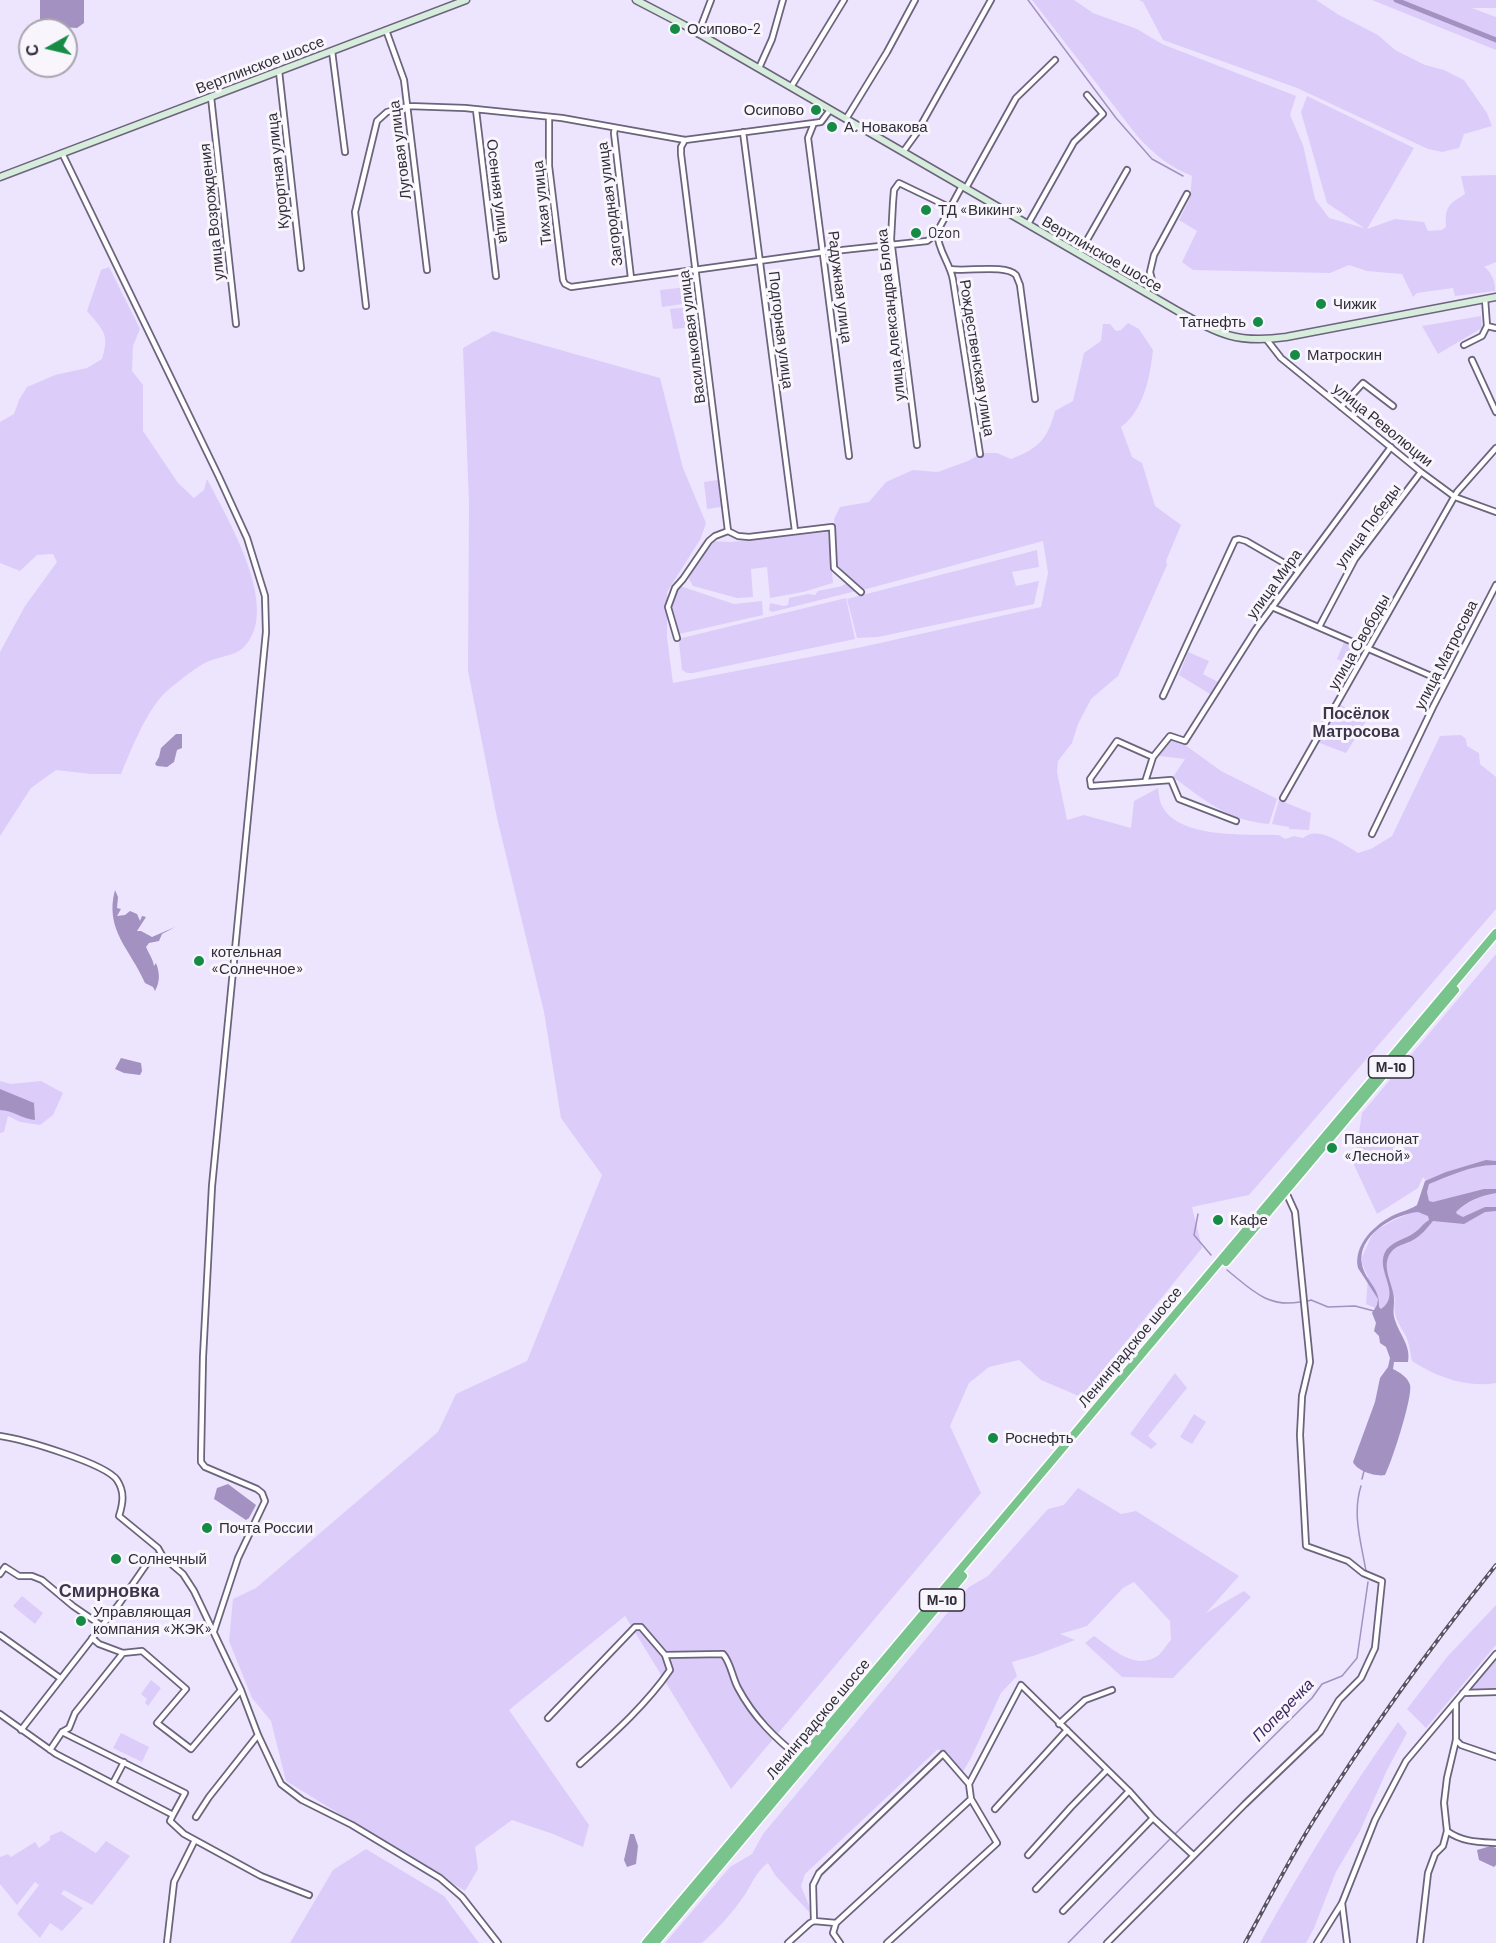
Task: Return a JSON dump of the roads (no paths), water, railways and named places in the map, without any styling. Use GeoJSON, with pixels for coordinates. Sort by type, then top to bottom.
{"type":"FeatureCollection","features":[{"type":"Feature","properties":{"kind":"highway","name":"Ленинградское шоссе"},"geometry":{"type":"LineString","coordinates":[[655,1943],[1496,933]]}},
{"type":"Feature","properties":{"kind":"highway","name":"Ленинградское шоссе"},"geometry":{"type":"LineString","coordinates":[[646,1943],[1496,941]]}},
{"type":"Feature","properties":{"kind":"main road","name":"Вертлинское шоссе"},"geometry":{"type":"LineString","coordinates":[[0,177],[466,0]]}},
{"type":"Feature","properties":{"kind":"main road","name":"Вертлинское шоссе"},"geometry":{"type":"LineString","coordinates":[[636,0],[759,68],[1198,323],[1222,333],[1246,340],[1267,340],[1496,297]]}},
{"type":"Feature","properties":{"kind":"street"},"geometry":{"type":"LineString","coordinates":[[698,34],[711,0]]}},
{"type":"Feature","properties":{"kind":"street"},"geometry":{"type":"LineString","coordinates":[[759,68],[772,39],[783,0]]}},
{"type":"Feature","properties":{"kind":"street"},"geometry":{"type":"LineString","coordinates":[[791,87],[844,0]]}},
{"type":"Feature","properties":{"kind":"street"},"geometry":{"type":"LineString","coordinates":[[846,119],[887,52],[915,0]]}},
{"type":"Feature","properties":{"kind":"street"},"geometry":{"type":"LineString","coordinates":[[903,152],[916,134],[992,0]]}},
{"type":"Feature","properties":{"kind":"street","name":"Луговая улица"},"geometry":{"type":"LineString","coordinates":[[386,30],[401,68],[408,106],[427,270]]}},
{"type":"Feature","properties":{"kind":"street"},"geometry":{"type":"LineString","coordinates":[[332,51],[345,152]]}},
{"type":"Feature","properties":{"kind":"street"},"geometry":{"type":"LineString","coordinates":[[631,278],[824,252],[927,241],[937,232],[949,207],[964,187],[1016,98],[1055,60]]}},
{"type":"Feature","properties":{"kind":"street","name":"Курортная улица"},"geometry":{"type":"LineString","coordinates":[[279,71],[301,268]]}},
{"type":"Feature","properties":{"kind":"street"},"geometry":{"type":"LineString","coordinates":[[1028,224],[1074,142],[1103,114],[1087,95]]}},
{"type":"Feature","properties":{"kind":"street","name":"улица Возрождения"},"geometry":{"type":"LineString","coordinates":[[211,97],[236,324]]}},
{"type":"Feature","properties":{"kind":"street"},"geometry":{"type":"LineString","coordinates":[[366,306],[355,217],[356,204],[377,121],[387,112],[408,106],[465,108],[562,118],[685,140],[821,122],[830,110]]}},
{"type":"Feature","properties":{"kind":"street","name":"Осенняя улица"},"geometry":{"type":"LineString","coordinates":[[476,110],[496,276]]}},
{"type":"Feature","properties":{"kind":"street","name":"Тихая улица"},"geometry":{"type":"LineString","coordinates":[[549,118],[550,176],[565,284],[571,286],[631,278]]}},
{"type":"Feature","properties":{"kind":"street","name":"Радужная улица"},"geometry":{"type":"LineString","coordinates":[[814,123],[808,138],[849,456]]}},
{"type":"Feature","properties":{"kind":"street","name":"Загородная улица"},"geometry":{"type":"LineString","coordinates":[[615,128],[631,278]]}},
{"type":"Feature","properties":{"kind":"street","name":"Подгорная улица"},"geometry":{"type":"LineString","coordinates":[[743,132],[795,531]]}},
{"type":"Feature","properties":{"kind":"street","name":"Васильковая улица"},"geometry":{"type":"LineString","coordinates":[[685,140],[681,147],[681,154],[728,531]]}},
{"type":"Feature","properties":{"kind":"street"},"geometry":{"type":"LineString","coordinates":[[62,153],[219,477],[247,538],[266,596],[266,632],[212,1186],[203,1357],[201,1456],[202,1465],[257,1489],[262,1493],[265,1501],[238,1558],[214,1631]]}},
{"type":"Feature","properties":{"kind":"street"},"geometry":{"type":"LineString","coordinates":[[1079,254],[1127,170]]}},
{"type":"Feature","properties":{"kind":"street","name":"улица Александра Блока"},"geometry":{"type":"LineString","coordinates":[[917,445],[892,244],[894,190],[898,183],[949,207]]}},
{"type":"Feature","properties":{"kind":"street"},"geometry":{"type":"LineString","coordinates":[[1146,293],[1152,280],[1150,272],[1154,255],[1186,194]]}},
{"type":"Feature","properties":{"kind":"street","name":"Рождественская улица"},"geometry":{"type":"LineString","coordinates":[[937,232],[940,251],[950,269],[980,454]]}},
{"type":"Feature","properties":{"kind":"street"},"geometry":{"type":"LineString","coordinates":[[950,269],[1007,270],[1016,275],[1020,285],[1035,399]]}},
{"type":"Feature","properties":{"kind":"street"},"geometry":{"type":"LineString","coordinates":[[1464,345],[1482,336],[1487,326],[1485,300]]}},
{"type":"Feature","properties":{"kind":"street"},"geometry":{"type":"LineString","coordinates":[[1487,326],[1496,328]]}},
{"type":"Feature","properties":{"kind":"street","name":"улица Революции"},"geometry":{"type":"LineString","coordinates":[[1267,340],[1281,358],[1421,472],[1455,497],[1496,512]]}},
{"type":"Feature","properties":{"kind":"street"},"geometry":{"type":"LineString","coordinates":[[1472,360],[1496,412]]}},
{"type":"Feature","properties":{"kind":"street"},"geometry":{"type":"LineString","coordinates":[[1341,407],[1363,383],[1393,406]]}},
{"type":"Feature","properties":{"kind":"street","name":"улица Мира"},"geometry":{"type":"LineString","coordinates":[[1153,757],[1170,736],[1185,741],[1272,607],[1391,447]]}},
{"type":"Feature","properties":{"kind":"street","name":"улица Свободы"},"geometry":{"type":"LineString","coordinates":[[1283,798],[1455,497],[1496,448]]}},
{"type":"Feature","properties":{"kind":"street","name":"улица Победы"},"geometry":{"type":"LineString","coordinates":[[1319,627],[1355,559],[1421,472]]}},
{"type":"Feature","properties":{"kind":"street"},"geometry":{"type":"LineString","coordinates":[[677,638],[669,611],[675,588],[709,541],[728,531],[732,535],[743,537],[832,527],[834,568],[861,592]]}},
{"type":"Feature","properties":{"kind":"street"},"geometry":{"type":"LineString","coordinates":[[1163,696],[1235,540],[1239,538],[1246,540],[1298,571]]}},
{"type":"Feature","properties":{"kind":"street","name":"улица Матросова"},"geometry":{"type":"LineString","coordinates":[[1372,834],[1445,682],[1496,585]]}},
{"type":"Feature","properties":{"kind":"street"},"geometry":{"type":"LineString","coordinates":[[1272,607],[1445,682]]}},
{"type":"Feature","properties":{"kind":"street"},"geometry":{"type":"LineString","coordinates":[[1145,782],[1153,757],[1120,741],[1117,741],[1090,779],[1091,786],[1145,782],[1172,780],[1179,800],[1236,820]]}},
{"type":"Feature","properties":{"kind":"street"},"geometry":{"type":"LineString","coordinates":[[1107,1943],[1320,1732],[1340,1700],[1361,1678],[1375,1648],[1382,1581],[1363,1573],[1348,1561],[1306,1545],[1300,1435],[1302,1396],[1310,1362],[1295,1212],[1284,1189]]}},
{"type":"Feature","properties":{"kind":"street"},"geometry":{"type":"LineString","coordinates":[[0,1436],[14,1438],[63,1454],[110,1474],[116,1479],[123,1496],[123,1506],[119,1516],[158,1548],[163,1557],[183,1574],[206,1614],[241,1690],[276,1776],[286,1789],[302,1800],[352,1825],[440,1878],[462,1897],[498,1943]]}},
{"type":"Feature","properties":{"kind":"street"},"geometry":{"type":"LineString","coordinates":[[21,1730],[102,1626],[150,1559],[163,1557]]}},
{"type":"Feature","properties":{"kind":"street"},"geometry":{"type":"LineString","coordinates":[[0,1574],[5,1567],[19,1576],[36,1577],[102,1626]]}},
{"type":"Feature","properties":{"kind":"street"},"geometry":{"type":"LineString","coordinates":[[548,1718],[635,1627],[641,1627],[665,1655],[670,1670],[661,1682],[620,1727],[580,1764]]}},
{"type":"Feature","properties":{"kind":"street"},"geometry":{"type":"LineString","coordinates":[[0,1635],[60,1678]]}},
{"type":"Feature","properties":{"kind":"street"},"geometry":{"type":"LineString","coordinates":[[92,1638],[99,1644],[123,1653],[142,1651],[186,1689],[157,1723],[191,1749],[241,1690]]}},
{"type":"Feature","properties":{"kind":"street"},"geometry":{"type":"LineString","coordinates":[[50,1750],[62,1732],[69,1728],[75,1713],[123,1653]]}},
{"type":"Feature","properties":{"kind":"street"},"geometry":{"type":"LineString","coordinates":[[665,1655],[723,1653],[729,1660],[736,1685],[760,1722],[801,1759]]}},
{"type":"Feature","properties":{"kind":"street"},"geometry":{"type":"LineString","coordinates":[[1317,1943],[1342,1902],[1375,1820],[1406,1761],[1496,1654]]}},
{"type":"Feature","properties":{"kind":"street"},"geometry":{"type":"LineString","coordinates":[[969,1784],[1020,1685],[1193,1856]]}},
{"type":"Feature","properties":{"kind":"street"},"geometry":{"type":"LineString","coordinates":[[1059,1724],[1085,1700],[1112,1690]]}},
{"type":"Feature","properties":{"kind":"street"},"geometry":{"type":"LineString","coordinates":[[1463,1694],[1496,1692]]}},
{"type":"Feature","properties":{"kind":"street"},"geometry":{"type":"LineString","coordinates":[[1420,1943],[1428,1873],[1435,1854],[1443,1846],[1447,1831],[1444,1803],[1456,1740],[1456,1702]]}},
{"type":"Feature","properties":{"kind":"street"},"geometry":{"type":"LineString","coordinates":[[0,1714],[50,1750],[173,1815]]}},
{"type":"Feature","properties":{"kind":"street"},"geometry":{"type":"LineString","coordinates":[[995,1809],[1067,1730]]}},
{"type":"Feature","properties":{"kind":"street"},"geometry":{"type":"LineString","coordinates":[[62,1732],[185,1793],[170,1821],[184,1834],[261,1876],[309,1895]]}},
{"type":"Feature","properties":{"kind":"street"},"geometry":{"type":"LineString","coordinates":[[196,1817],[258,1735]]}},
{"type":"Feature","properties":{"kind":"street"},"geometry":{"type":"LineString","coordinates":[[1456,1740],[1461,1745],[1496,1757]]}},
{"type":"Feature","properties":{"kind":"street"},"geometry":{"type":"LineString","coordinates":[[814,1921],[813,1885],[819,1873],[943,1754],[969,1784],[971,1799],[998,1843],[887,1943]]}},
{"type":"Feature","properties":{"kind":"street"},"geometry":{"type":"LineString","coordinates":[[113,1784],[124,1762]]}},
{"type":"Feature","properties":{"kind":"street"},"geometry":{"type":"LineString","coordinates":[[1028,1855],[1107,1770]]}},
{"type":"Feature","properties":{"kind":"street"},"geometry":{"type":"LineString","coordinates":[[1036,1889],[1129,1791]]}},
{"type":"Feature","properties":{"kind":"street"},"geometry":{"type":"LineString","coordinates":[[840,1943],[833,1933],[836,1923],[971,1799]]}},
{"type":"Feature","properties":{"kind":"street"},"geometry":{"type":"LineString","coordinates":[[1063,1911],[1153,1818]]}},
{"type":"Feature","properties":{"kind":"street"},"geometry":{"type":"LineString","coordinates":[[1447,1831],[1456,1837],[1470,1841],[1496,1843]]}},
{"type":"Feature","properties":{"kind":"street"},"geometry":{"type":"LineString","coordinates":[[167,1943],[173,1886],[195,1840]]}},
{"type":"Feature","properties":{"kind":"street"},"geometry":{"type":"LineString","coordinates":[[1342,1902],[1347,1943]]}},
{"type":"Feature","properties":{"kind":"street"},"geometry":{"type":"LineString","coordinates":[[788,1943],[814,1921],[836,1923]]}},
{"type":"Feature","properties":{"kind":"waterway"},"geometry":{"type":"LineString","coordinates":[[1028,0],[1116,118],[1152,159],[1183,176]]}},
{"type":"Feature","properties":{"kind":"waterway"},"geometry":{"type":"LineString","coordinates":[[1396,0],[1496,40]]}},
{"type":"Feature","properties":{"kind":"waterway"},"geometry":{"type":"LineString","coordinates":[[1198,1214],[1194,1235],[1211,1255]]}},
{"type":"Feature","properties":{"kind":"waterway"},"geometry":{"type":"LineString","coordinates":[[1227,1270],[1269,1300],[1300,1302]]}},
{"type":"Feature","properties":{"kind":"waterway"},"geometry":{"type":"LineString","coordinates":[[1308,1301],[1311,1300],[1328,1307],[1355,1306],[1374,1311]]}},
{"type":"Feature","properties":{"kind":"waterway","name":"Поперечка"},"geometry":{"type":"LineString","coordinates":[[1362,1479],[1364,1471]]}},
{"type":"Feature","properties":{"kind":"waterway","name":"Поперечка"},"geometry":{"type":"LineString","coordinates":[[1361,1486],[1357,1518],[1366,1571]]}},
{"type":"Feature","properties":{"kind":"waterway","name":"Поперечка"},"geometry":{"type":"LineString","coordinates":[[1173,1836],[1312,1698],[1322,1684],[1342,1676],[1357,1658],[1368,1582]]}},
{"type":"Feature","properties":{"kind":"waterway","name":"Поперечка"},"geometry":{"type":"LineString","coordinates":[[1068,1943],[1170,1839]]}},
{"type":"Feature","properties":{"kind":"railway"},"geometry":{"type":"LineString","coordinates":[[1245,1943],[1303,1838],[1333,1790],[1424,1659],[1496,1565]]}},
{"type":"Feature","properties":{"kind":"place","name":"Осипово-2"},"geometry":{"type":"Point","coordinates":[675,29]}},
{"type":"Feature","properties":{"kind":"place","name":"Осипово"},"geometry":{"type":"Point","coordinates":[816,110]}},
{"type":"Feature","properties":{"kind":"place","name":"А. Новакова"},"geometry":{"type":"Point","coordinates":[832,127]}},
{"type":"Feature","properties":{"kind":"place","name":"ТД «Викинг»"},"geometry":{"type":"Point","coordinates":[926,210]}},
{"type":"Feature","properties":{"kind":"place","name":"Ozon"},"geometry":{"type":"Point","coordinates":[916,233]}},
{"type":"Feature","properties":{"kind":"place","name":"Чижик"},"geometry":{"type":"Point","coordinates":[1321,304]}},
{"type":"Feature","properties":{"kind":"place","name":"Татнефть"},"geometry":{"type":"Point","coordinates":[1258,322]}},
{"type":"Feature","properties":{"kind":"place","name":"Матроскин"},"geometry":{"type":"Point","coordinates":[1295,355]}},
{"type":"Feature","properties":{"kind":"place","name":"котельная «Солнечное»"},"geometry":{"type":"Point","coordinates":[199,961]}},
{"type":"Feature","properties":{"kind":"place","name":"Пансионат «Лесной»"},"geometry":{"type":"Point","coordinates":[1332,1148]}},
{"type":"Feature","properties":{"kind":"place","name":"Кафе"},"geometry":{"type":"Point","coordinates":[1218,1220]}},
{"type":"Feature","properties":{"kind":"place","name":"Роснефть"},"geometry":{"type":"Point","coordinates":[993,1438]}},
{"type":"Feature","properties":{"kind":"place","name":"Почта России"},"geometry":{"type":"Point","coordinates":[207,1528]}},
{"type":"Feature","properties":{"kind":"place","name":"Солнечный"},"geometry":{"type":"Point","coordinates":[116,1559]}},
{"type":"Feature","properties":{"kind":"place","name":"Управляющая компания «ЖЭК»"},"geometry":{"type":"Point","coordinates":[81,1621]}},
{"type":"Feature","properties":{"kind":"district","name":"Посёлок Матросова"},"geometry":{"type":"Point","coordinates":[1356,723]}},
{"type":"Feature","properties":{"kind":"district","name":"Смирновка"},"geometry":{"type":"Point","coordinates":[109,1591]}}]}
